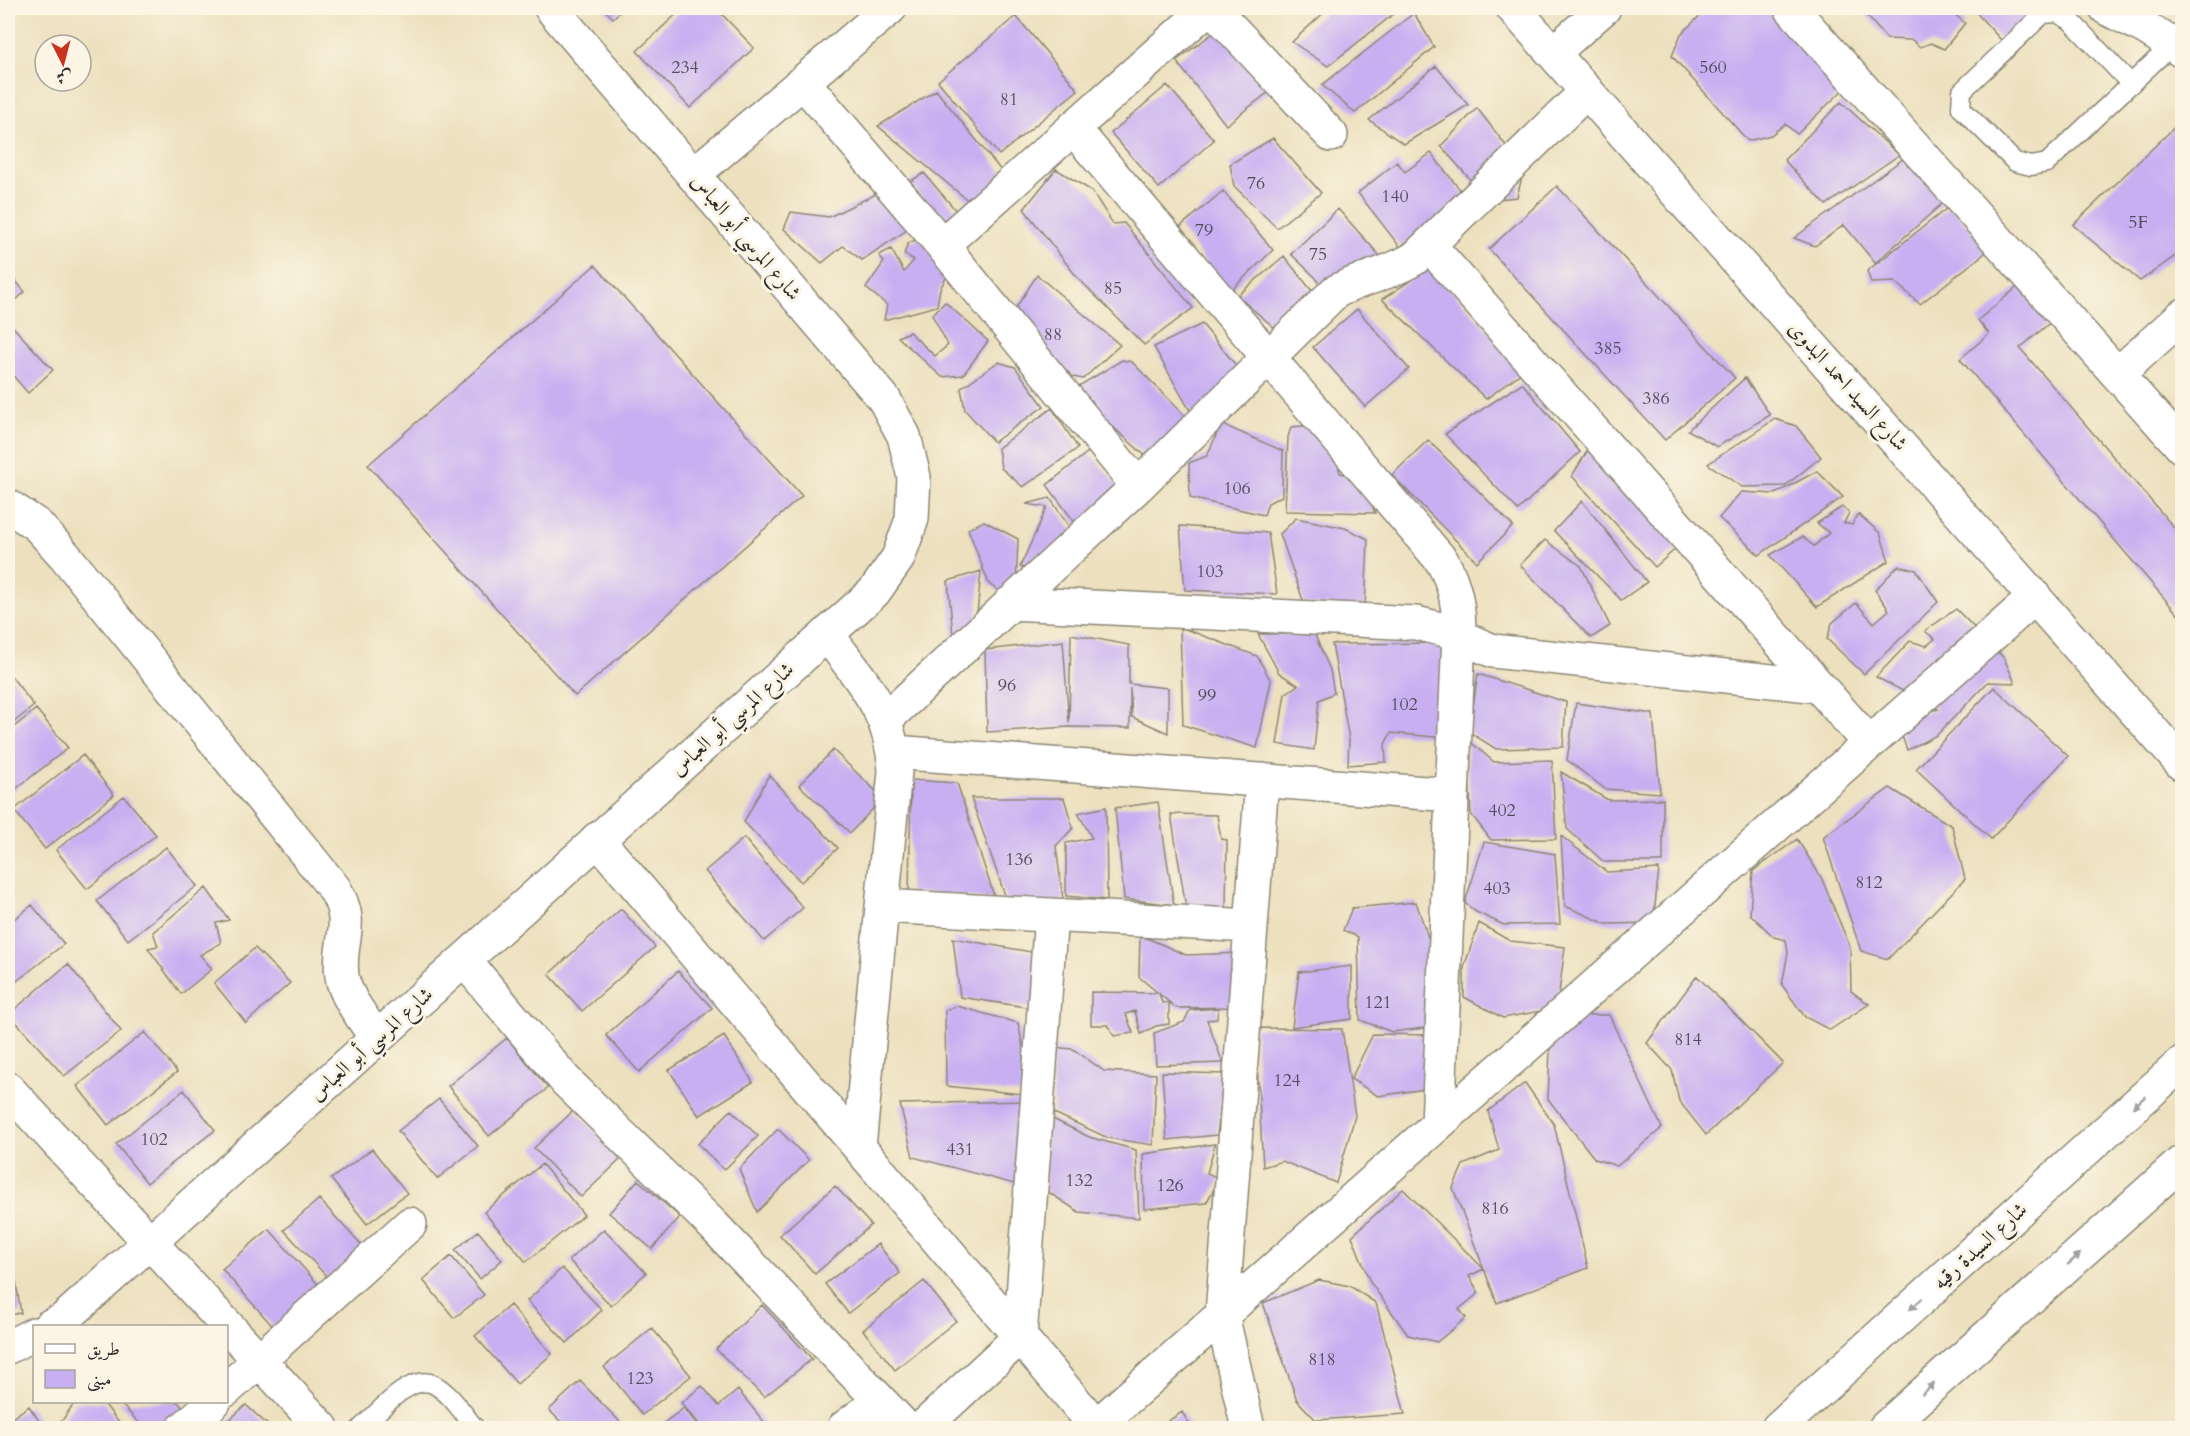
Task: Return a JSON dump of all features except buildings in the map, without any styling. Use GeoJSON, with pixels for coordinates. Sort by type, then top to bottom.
{"type":"FeatureCollection","features":[{"type":"Feature","properties":{"kind":"street","name":"شارع المرسي أبو العباس"},"geometry":{"type":"LineString","coordinates":[[52,1325],[63,1320],[151,1244],[376,1038],[874,592],[898,558],[912,519],[914,477],[904,436],[884,399],[551,8]]}},
{"type":"Feature","properties":{"kind":"street"},"geometry":{"type":"LineString","coordinates":[[693,175],[890,8]]}},
{"type":"Feature","properties":{"kind":"street"},"geometry":{"type":"LineString","coordinates":[[942,245],[1210,8],[1331,135]]}},
{"type":"Feature","properties":{"kind":"street","name":"شارع السيد احمد البدوى"},"geometry":{"type":"LineString","coordinates":[[1513,8],[2035,597],[2178,751]]}},
{"type":"Feature","properties":{"kind":"street"},"geometry":{"type":"LineString","coordinates":[[1553,53],[1604,8]]}},
{"type":"Feature","properties":{"kind":"street"},"geometry":{"type":"LineString","coordinates":[[1791,8],[2118,374],[2179,437]]}},
{"type":"Feature","properties":{"kind":"street"},"geometry":{"type":"LineString","coordinates":[[2106,8],[2178,48]]}},
{"type":"Feature","properties":{"kind":"street"},"geometry":{"type":"LineString","coordinates":[[803,82],[942,245],[1138,486]]}},
{"type":"Feature","properties":{"kind":"street"},"geometry":{"type":"LineString","coordinates":[[886,719],[1138,486],[1335,292],[1365,278],[1399,268],[1429,245],[1587,91]]}},
{"type":"Feature","properties":{"kind":"street"},"geometry":{"type":"LineString","coordinates":[[1073,128],[1442,561],[1457,594],[1459,635],[1438,1124]]}},
{"type":"Feature","properties":{"kind":"street"},"geometry":{"type":"LineString","coordinates":[[1429,245],[1869,743]]}},
{"type":"Feature","properties":{"kind":"street"},"geometry":{"type":"LineString","coordinates":[[2118,374],[2182,316]]}},
{"type":"Feature","properties":{"kind":"street"},"geometry":{"type":"LineString","coordinates":[[8,506],[37,525],[66,557],[334,888],[344,905],[346,919],[342,975],[346,988],[376,1038]]}},
{"type":"Feature","properties":{"kind":"street"},"geometry":{"type":"LineString","coordinates":[[597,839],[1095,1427],[2035,597]]}},
{"type":"Feature","properties":{"kind":"street"},"geometry":{"type":"LineString","coordinates":[[1010,603],[1416,623],[1459,635],[1493,651],[1819,686]]}},
{"type":"Feature","properties":{"kind":"street"},"geometry":{"type":"LineString","coordinates":[[827,634],[886,719],[894,752],[895,771],[859,1147]]}},
{"type":"Feature","properties":{"kind":"street"},"geometry":{"type":"LineString","coordinates":[[894,752],[1452,795]]}},
{"type":"Feature","properties":{"kind":"street"},"geometry":{"type":"LineString","coordinates":[[1248,1428],[1222,1315],[1262,780]]}},
{"type":"Feature","properties":{"kind":"street"},"geometry":{"type":"LineString","coordinates":[[882,906],[1251,926]]}},
{"type":"Feature","properties":{"kind":"street"},"geometry":{"type":"LineString","coordinates":[[922,1428],[1020,1337],[1051,915]]}},
{"type":"Feature","properties":{"kind":"street"},"geometry":{"type":"LineString","coordinates":[[465,960],[566,1081],[714,1226],[906,1428]]}},
{"type":"Feature","properties":{"kind":"street","name":"شارع السيدة رقيه"},"geometry":{"type":"LineString","coordinates":[[1778,1428],[2182,1063]]}},
{"type":"Feature","properties":{"kind":"street"},"geometry":{"type":"LineString","coordinates":[[8,1089],[226,1325]]}},
{"type":"Feature","properties":{"kind":"street"},"geometry":{"type":"LineString","coordinates":[[1885,1428],[2182,1162]]}},
{"type":"Feature","properties":{"kind":"street"},"geometry":{"type":"LineString","coordinates":[[228,1388],[410,1224]]}},
{"type":"Feature","properties":{"kind":"street"},"geometry":{"type":"LineString","coordinates":[[228,1327],[322,1428]]}},
{"type":"Feature","properties":{"kind":"street"},"geometry":{"type":"LineString","coordinates":[[8,1347],[33,1334]]}},
{"type":"Feature","properties":{"kind":"street"},"geometry":{"type":"LineString","coordinates":[[844,1428],[880,1401]]}},
{"type":"Feature","properties":{"kind":"street"},"geometry":{"type":"LineString","coordinates":[[184,1428],[212,1403]]}},
{"type":"Feature","properties":{"kind":"lane"},"geometry":{"type":"LineString","coordinates":[[2131,84],[2070,20],[2057,13],[2043,14],[1962,91],[1961,108],[2015,162],[2031,166],[2048,162],[2131,84],[2178,48]]}},
{"type":"Feature","properties":{"kind":"lane"},"geometry":{"type":"LineString","coordinates":[[361,1428],[408,1386],[425,1382],[440,1389],[476,1428]]}}]}
